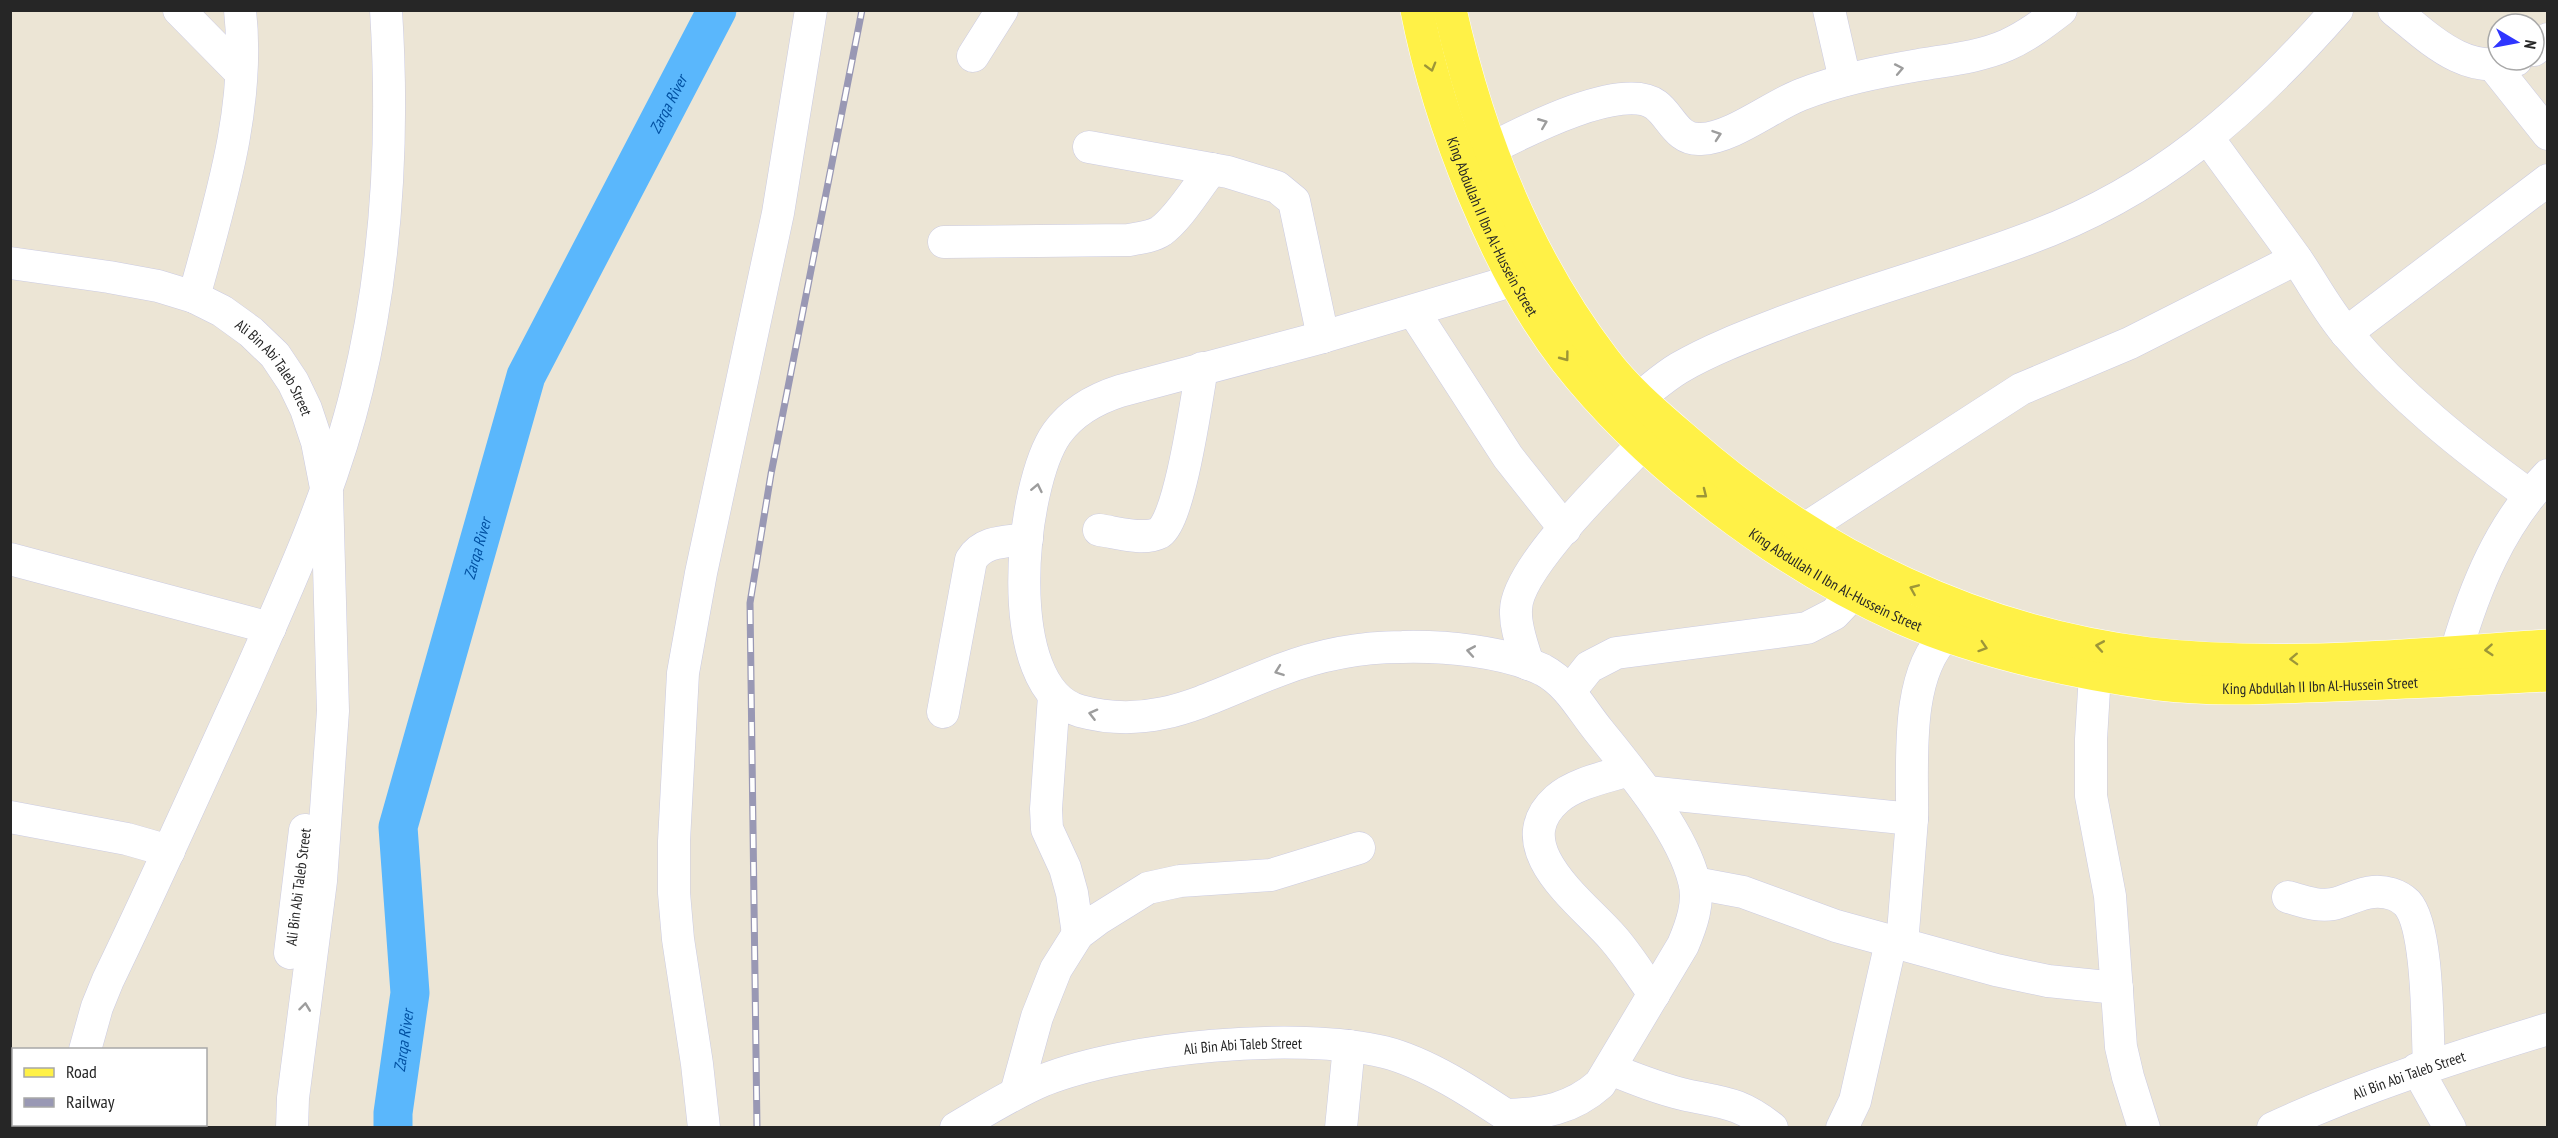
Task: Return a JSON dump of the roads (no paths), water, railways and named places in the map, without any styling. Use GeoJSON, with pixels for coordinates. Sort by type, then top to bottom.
{"type":"FeatureCollection","features":[{"type":"Feature","properties":{"kind":"main road","name":"King Abdullah II Ibn Al-Hussein Street"},"geometry":{"type":"LineString","coordinates":[[1417,10],[1429,63],[1458,153],[1498,247],[1515,280],[1605,361],[1639,398],[1741,487],[1803,530],[1853,560],[1928,595],[1976,613],[2056,637],[2148,654],[2238,661],[2547,675]]}},
{"type":"Feature","properties":{"kind":"main road","name":"King Abdullah II Ibn Al-Hussein Street"},"geometry":{"type":"LineString","coordinates":[[1449,10],[1463,68],[1490,149],[1552,311],[1564,358],[1591,390],[1644,443],[1694,486],[1763,539],[1854,592],[1901,617],[1946,634],[2035,661],[2096,674],[2161,684],[2225,688],[2346,685],[2456,652],[2547,646]]}},
{"type":"Feature","properties":{"kind":"street"},"geometry":{"type":"LineString","coordinates":[[179,10],[241,73]]}},
{"type":"Feature","properties":{"kind":"street"},"geometry":{"type":"LineString","coordinates":[[195,297],[220,203],[237,116],[241,73],[240,10]]}},
{"type":"Feature","properties":{"kind":"street"},"geometry":{"type":"LineString","coordinates":[[86,1048],[97,1007],[108,980],[270,628],[327,493],[358,387],[378,271],[390,138],[391,78],[386,10]]}},
{"type":"Feature","properties":{"kind":"street"},"geometry":{"type":"LineString","coordinates":[[704,1128],[698,1064],[678,939],[674,893],[674,841],[683,673],[701,573],[778,213],[811,10]]}},
{"type":"Feature","properties":{"kind":"street"},"geometry":{"type":"LineString","coordinates":[[973,56],[1002,10]]}},
{"type":"Feature","properties":{"kind":"street"},"geometry":{"type":"LineString","coordinates":[[1829,10],[1845,80]]}},
{"type":"Feature","properties":{"kind":"street"},"geometry":{"type":"LineString","coordinates":[[1490,149],[1540,122],[1617,99],[1633,97],[1648,100],[1657,106],[1681,134],[1698,140],[1714,137],[1782,103],[1845,80],[1976,55],[1996,48],[2037,28],[2061,10]]}},
{"type":"Feature","properties":{"kind":"street"},"geometry":{"type":"LineString","coordinates":[[1639,398],[1677,370],[1709,351],[1854,296],[2028,239],[2079,217],[2168,168],[2208,138],[2262,90],[2337,10]]}},
{"type":"Feature","properties":{"kind":"street"},"geometry":{"type":"LineString","coordinates":[[2394,10],[2441,47],[2464,61],[2486,62]]}},
{"type":"Feature","properties":{"kind":"street"},"geometry":{"type":"LineString","coordinates":[[2510,72],[2547,134]]}},
{"type":"Feature","properties":{"kind":"street"},"geometry":{"type":"LineString","coordinates":[[2208,138],[2296,259],[2346,333],[2390,382],[2477,457],[2538,485],[2495,548],[2476,591],[2456,652]]}},
{"type":"Feature","properties":{"kind":"street"},"geometry":{"type":"LineString","coordinates":[[1089,147],[1212,169],[1278,187],[1287,192],[1294,201],[1323,338]]}},
{"type":"Feature","properties":{"kind":"street"},"geometry":{"type":"LineString","coordinates":[[944,242],[1129,240],[1147,237],[1160,232],[1171,221],[1212,169]]}},
{"type":"Feature","properties":{"kind":"street"},"geometry":{"type":"LineString","coordinates":[[2346,333],[2547,180]]}},
{"type":"Feature","properties":{"kind":"street"},"geometry":{"type":"LineString","coordinates":[[1803,530],[2021,389],[2130,343],[2296,259]]}},
{"type":"Feature","properties":{"kind":"street","name":"Ali Bin Abi Taleb Street"},"geometry":{"type":"LineString","coordinates":[[10,262],[139,283],[195,297],[222,311],[251,332],[275,355],[306,409],[317,442],[327,493],[333,711],[324,846],[293,1098],[292,1128]]}},
{"type":"Feature","properties":{"kind":"street"},"geometry":{"type":"LineString","coordinates":[[1515,280],[1323,338],[1202,368],[1101,397],[1084,406],[1069,419],[1047,451],[1038,481],[1027,539],[1024,596],[1026,625],[1037,664],[1054,696],[1075,710],[1102,717],[1130,719],[1158,716],[1282,669],[1350,651],[1400,646],[1481,653],[1528,664],[1543,670],[1570,691],[1638,781],[1683,854],[1695,883],[1695,904],[1691,926],[1683,945],[1600,1084],[1586,1096],[1563,1108],[1515,1121]]}},
{"type":"Feature","properties":{"kind":"street"},"geometry":{"type":"LineString","coordinates":[[1414,312],[1508,457],[1565,529]]}},
{"type":"Feature","properties":{"kind":"street"},"geometry":{"type":"LineString","coordinates":[[1099,530],[1147,535],[1158,534],[1165,528],[1171,517],[1181,478],[1202,368]]}},
{"type":"Feature","properties":{"kind":"street"},"geometry":{"type":"LineString","coordinates":[[1528,664],[1515,609],[1518,597],[1532,568],[1644,443]]}},
{"type":"Feature","properties":{"kind":"street"},"geometry":{"type":"LineString","coordinates":[[943,712],[971,560],[986,546],[1027,539]]}},
{"type":"Feature","properties":{"kind":"street"},"geometry":{"type":"LineString","coordinates":[[10,559],[270,628]]}},
{"type":"Feature","properties":{"kind":"street"},"geometry":{"type":"LineString","coordinates":[[1570,691],[1589,667],[1616,653],[1807,628],[1834,614],[1854,592]]}},
{"type":"Feature","properties":{"kind":"street"},"geometry":{"type":"LineString","coordinates":[[1842,1128],[1855,1101],[1897,944],[1912,819],[1914,725],[1920,676],[1927,658],[1946,634]]}},
{"type":"Feature","properties":{"kind":"street","name":"Ali Bin Abi Taleb Street"},"geometry":{"type":"LineString","coordinates":[[274,1128],[275,1083],[295,908],[321,712],[332,648]]}},
{"type":"Feature","properties":{"kind":"street"},"geometry":{"type":"LineString","coordinates":[[2096,674],[2091,739],[2091,796],[2110,897],[2121,1047],[2144,1128]]}},
{"type":"Feature","properties":{"kind":"street"},"geometry":{"type":"LineString","coordinates":[[1054,696],[1046,809],[1047,829],[1065,868],[1078,934]]}},
{"type":"Feature","properties":{"kind":"street"},"geometry":{"type":"LineString","coordinates":[[1653,994],[1614,939],[1554,876],[1540,853],[1539,833],[1544,813],[1558,798],[1581,786],[1638,781],[1912,819]]}},
{"type":"Feature","properties":{"kind":"street"},"geometry":{"type":"LineString","coordinates":[[10,817],[127,839],[169,851]]}},
{"type":"Feature","properties":{"kind":"street"},"geometry":{"type":"LineString","coordinates":[[1016,1093],[1037,1017],[1056,969],[1078,934],[1148,888],[1180,881],[1271,875],[1359,848]]}},
{"type":"Feature","properties":{"kind":"street"},"geometry":{"type":"LineString","coordinates":[[1695,883],[1743,892],[1801,915],[1897,944],[2048,981],[2117,988]]}},
{"type":"Feature","properties":{"kind":"street"},"geometry":{"type":"LineString","coordinates":[[2288,897],[2321,905],[2333,904],[2372,892],[2386,892],[2398,896],[2407,903],[2414,914],[2421,948],[2423,1067],[2450,1128]]}},
{"type":"Feature","properties":{"kind":"street","name":"Ali Bin Abi Taleb Street"},"geometry":{"type":"LineString","coordinates":[[2273,1128],[2365,1088],[2423,1067],[2547,1029]]}},
{"type":"Feature","properties":{"kind":"street","name":"Ali Bin Abi Taleb Street"},"geometry":{"type":"LineString","coordinates":[[956,1128],[1016,1093],[1045,1080],[1097,1064],[1173,1052],[1277,1043],[1349,1046],[1385,1052],[1416,1064],[1515,1121]]}},
{"type":"Feature","properties":{"kind":"street"},"geometry":{"type":"LineString","coordinates":[[1341,1128],[1349,1046]]}},
{"type":"Feature","properties":{"kind":"street"},"geometry":{"type":"LineString","coordinates":[[1610,1069],[1676,1092],[1732,1103],[1772,1128]]}},
{"type":"Feature","properties":{"kind":"waterway","name":"Zarqa River"},"geometry":{"type":"LineString","coordinates":[[393,1128],[393,1113],[410,993],[398,827],[526,376],[717,10]]}},
{"type":"Feature","properties":{"kind":"railway"},"geometry":{"type":"LineString","coordinates":[[757,1128],[750,603],[771,474],[862,10]]}}]}
